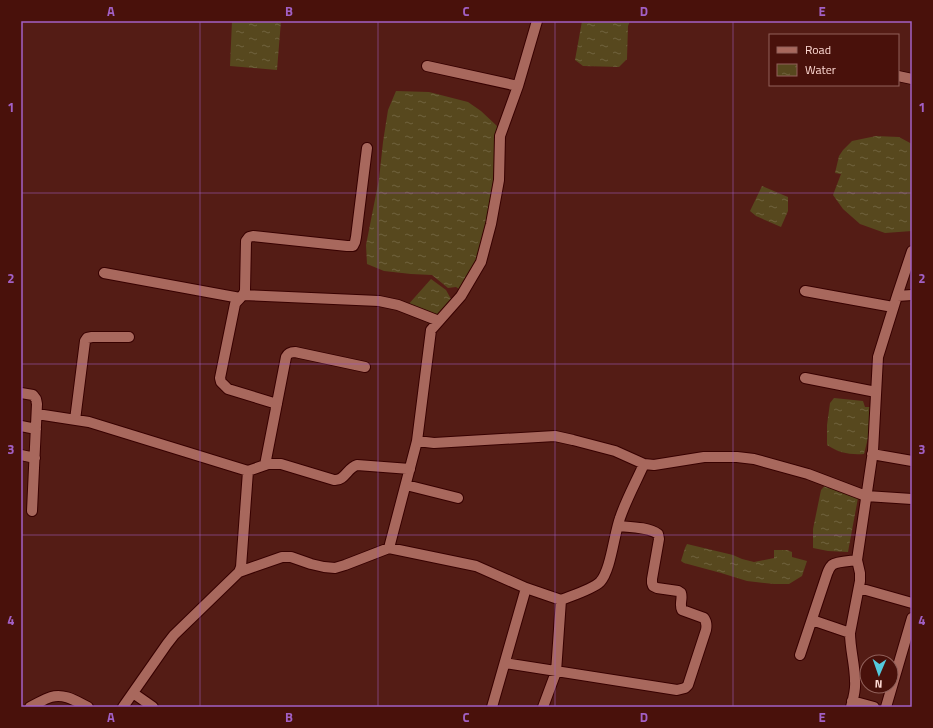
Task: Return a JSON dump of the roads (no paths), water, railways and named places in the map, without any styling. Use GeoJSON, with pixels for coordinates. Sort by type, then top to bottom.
{"type":"FeatureCollection","features":[{"type":"Feature","properties":{"kind":"street"},"geometry":{"type":"LineString","coordinates":[[390,548],[417,442],[431,330],[461,296],[480,262],[491,224],[499,180],[500,136],[518,86],[537,21]]}},
{"type":"Feature","properties":{"kind":"street"},"geometry":{"type":"LineString","coordinates":[[427,66],[518,86]]}},
{"type":"Feature","properties":{"kind":"street"},"geometry":{"type":"LineString","coordinates":[[899,76],[912,79]]}},
{"type":"Feature","properties":{"kind":"street"},"geometry":{"type":"LineString","coordinates":[[277,404],[228,389],[220,378],[235,304],[242,297],[245,291],[246,241],[248,238],[253,236],[353,246],[356,237],[367,148]]}},
{"type":"Feature","properties":{"kind":"street"},"geometry":{"type":"LineString","coordinates":[[874,707],[852,704],[856,681],[850,633],[859,588],[860,573],[857,560],[872,454],[878,357],[896,296],[912,251]]}},
{"type":"Feature","properties":{"kind":"street"},"geometry":{"type":"LineString","coordinates":[[104,273],[242,297],[378,301],[398,305],[439,321]]}},
{"type":"Feature","properties":{"kind":"street"},"geometry":{"type":"LineString","coordinates":[[806,292],[893,307]]}},
{"type":"Feature","properties":{"kind":"street"},"geometry":{"type":"LineString","coordinates":[[896,296],[912,295]]}},
{"type":"Feature","properties":{"kind":"street"},"geometry":{"type":"LineString","coordinates":[[75,420],[85,341],[87,338],[92,337],[129,337]]}},
{"type":"Feature","properties":{"kind":"street"},"geometry":{"type":"LineString","coordinates":[[265,465],[288,353],[295,352],[365,367]]}},
{"type":"Feature","properties":{"kind":"street"},"geometry":{"type":"LineString","coordinates":[[806,378],[876,392]]}},
{"type":"Feature","properties":{"kind":"street"},"geometry":{"type":"LineString","coordinates":[[21,393],[33,395],[36,399],[37,414],[32,511]]}},
{"type":"Feature","properties":{"kind":"street"},"geometry":{"type":"LineString","coordinates":[[37,414],[95,424],[248,471],[275,463],[338,481],[353,466],[357,465],[410,469]]}},
{"type":"Feature","properties":{"kind":"street"},"geometry":{"type":"LineString","coordinates":[[21,426],[36,429]]}},
{"type":"Feature","properties":{"kind":"street"},"geometry":{"type":"LineString","coordinates":[[417,442],[434,443],[555,436],[615,451],[644,464],[654,465],[704,457],[754,459],[808,474],[866,496],[912,500]]}},
{"type":"Feature","properties":{"kind":"street"},"geometry":{"type":"LineString","coordinates":[[872,454],[912,461]]}},
{"type":"Feature","properties":{"kind":"street"},"geometry":{"type":"LineString","coordinates":[[21,455],[35,458]]}},
{"type":"Feature","properties":{"kind":"street"},"geometry":{"type":"LineString","coordinates":[[123,707],[174,635],[239,572],[282,557],[291,557],[311,564],[335,568],[390,548],[476,566],[526,588],[562,600],[593,587],[600,583],[604,577],[622,514],[644,464]]}},
{"type":"Feature","properties":{"kind":"street"},"geometry":{"type":"LineString","coordinates":[[239,572],[241,567],[248,471]]}},
{"type":"Feature","properties":{"kind":"street"},"geometry":{"type":"LineString","coordinates":[[406,485],[458,498]]}},
{"type":"Feature","properties":{"kind":"street"},"geometry":{"type":"LineString","coordinates":[[505,664],[677,690],[685,688],[688,685],[706,630],[706,621],[704,618],[682,610],[680,602],[682,597],[681,593],[678,591],[653,586],[652,579],[659,539],[658,534],[649,530],[618,526]]}},
{"type":"Feature","properties":{"kind":"street"},"geometry":{"type":"LineString","coordinates":[[800,655],[826,574],[829,569],[836,563],[857,560]]}},
{"type":"Feature","properties":{"kind":"street"},"geometry":{"type":"LineString","coordinates":[[492,707],[526,588]]}},
{"type":"Feature","properties":{"kind":"street"},"geometry":{"type":"LineString","coordinates":[[859,588],[912,603]]}},
{"type":"Feature","properties":{"kind":"street"},"geometry":{"type":"LineString","coordinates":[[543,707],[556,672],[562,600]]}},
{"type":"Feature","properties":{"kind":"street"},"geometry":{"type":"LineString","coordinates":[[886,707],[912,618]]}},
{"type":"Feature","properties":{"kind":"street"},"geometry":{"type":"LineString","coordinates":[[812,620],[850,633]]}},
{"type":"Feature","properties":{"kind":"street"},"geometry":{"type":"LineString","coordinates":[[133,693],[153,707]]}},
{"type":"Feature","properties":{"kind":"street"},"geometry":{"type":"LineString","coordinates":[[30,707],[50,697],[56,696],[71,698],[88,707]]}},
{"type":"Feature","properties":{"kind":"water"},"geometry":{"type":"Polygon","coordinates":[[[232,21],[281,21],[277,70],[230,66],[232,21]]]}},
{"type":"Feature","properties":{"kind":"water"},"geometry":{"type":"Polygon","coordinates":[[[582,21],[630,21],[628,26],[627,59],[619,67],[583,66],[575,60],[582,21]]]}},
{"type":"Feature","properties":{"kind":"water"},"geometry":{"type":"Polygon","coordinates":[[[396,91],[429,92],[468,102],[481,111],[497,126],[499,164],[481,262],[459,289],[456,287],[448,288],[432,275],[384,271],[367,264],[366,245],[379,179],[388,110],[396,91]]]}},
{"type":"Feature","properties":{"kind":"water"},"geometry":{"type":"Polygon","coordinates":[[[876,136],[899,137],[912,144],[912,231],[885,233],[860,224],[843,209],[833,195],[841,174],[835,173],[839,156],[843,150],[852,141],[876,136]]]}},
{"type":"Feature","properties":{"kind":"water"},"geometry":{"type":"Polygon","coordinates":[[[762,186],[788,197],[788,211],[781,227],[756,216],[750,211],[762,186]]]}},
{"type":"Feature","properties":{"kind":"water"},"geometry":{"type":"Polygon","coordinates":[[[431,279],[446,290],[451,299],[430,324],[412,315],[407,306],[431,279]]]}},
{"type":"Feature","properties":{"kind":"water"},"geometry":{"type":"Polygon","coordinates":[[[834,398],[863,401],[865,407],[870,407],[868,438],[864,454],[845,453],[827,445],[827,425],[830,403],[834,398]]]}},
{"type":"Feature","properties":{"kind":"water"},"geometry":{"type":"Polygon","coordinates":[[[828,482],[858,498],[848,552],[828,551],[813,548],[813,529],[821,490],[828,482]]]}},
{"type":"Feature","properties":{"kind":"water"},"geometry":{"type":"Polygon","coordinates":[[[687,544],[733,555],[754,562],[774,558],[774,550],[787,550],[792,552],[792,557],[807,561],[802,576],[789,584],[747,581],[684,563],[681,561],[687,544]]]}}]}
